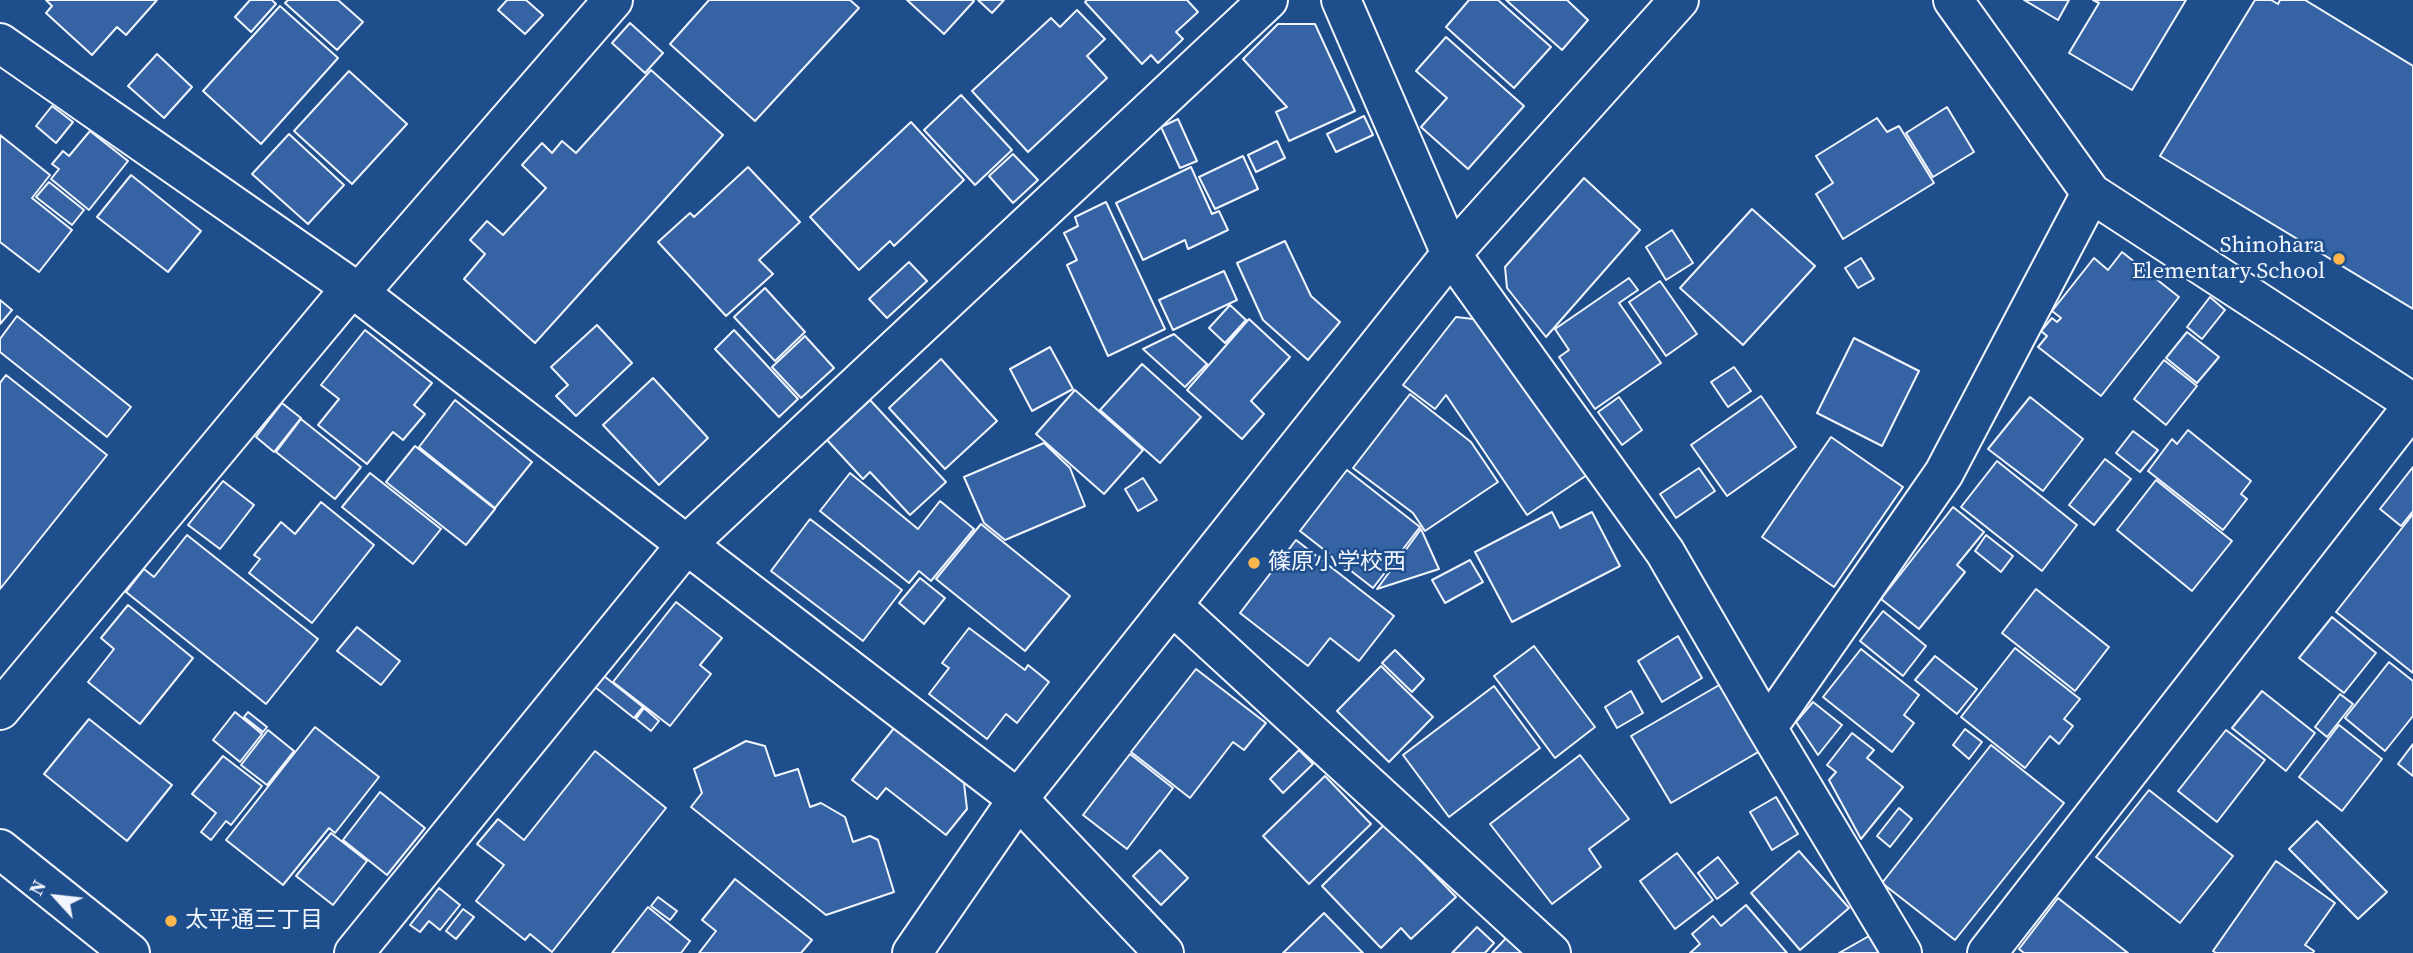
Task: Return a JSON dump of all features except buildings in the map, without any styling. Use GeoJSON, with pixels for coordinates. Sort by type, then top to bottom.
{"type":"FeatureCollection","features":[{"type":"Feature","properties":{"kind":"street"},"geometry":{"type":"LineString","coordinates":[[0,710],[355,291],[613,0]]}},
{"type":"Feature","properties":{"kind":"street"},"geometry":{"type":"LineString","coordinates":[[354,953],[686,545],[1268,0]]}},
{"type":"Feature","properties":{"kind":"street"},"geometry":{"type":"LineString","coordinates":[[1341,0],[1451,254],[1665,552],[1767,729],[1902,953]]}},
{"type":"Feature","properties":{"kind":"street"},"geometry":{"type":"LineString","coordinates":[[912,953],[1018,799],[1451,254],[1679,0]]}},
{"type":"Feature","properties":{"kind":"street"},"geometry":{"type":"LineString","coordinates":[[1953,0],[2091,193],[2413,405],[1987,953]]}},
{"type":"Feature","properties":{"kind":"street"},"geometry":{"type":"LineString","coordinates":[[0,43],[355,291],[1018,799],[1164,953]]}},
{"type":"Feature","properties":{"kind":"street"},"geometry":{"type":"LineString","coordinates":[[1767,729],[1944,472],[2091,193]]}},
{"type":"Feature","properties":{"kind":"street"},"geometry":{"type":"LineString","coordinates":[[1173,606],[1551,953]]}},
{"type":"Feature","properties":{"kind":"street"},"geometry":{"type":"LineString","coordinates":[[0,849],[130,953]]}},
{"type":"Feature","properties":{"kind":"place","name":"Shinohara Elementary School"},"geometry":{"type":"Point","coordinates":[2339,259]}},
{"type":"Feature","properties":{"kind":"place","name":"篠原小学校西"},"geometry":{"type":"Point","coordinates":[1254,563]}},
{"type":"Feature","properties":{"kind":"place","name":"太平通三丁目"},"geometry":{"type":"Point","coordinates":[171,921]}}]}
